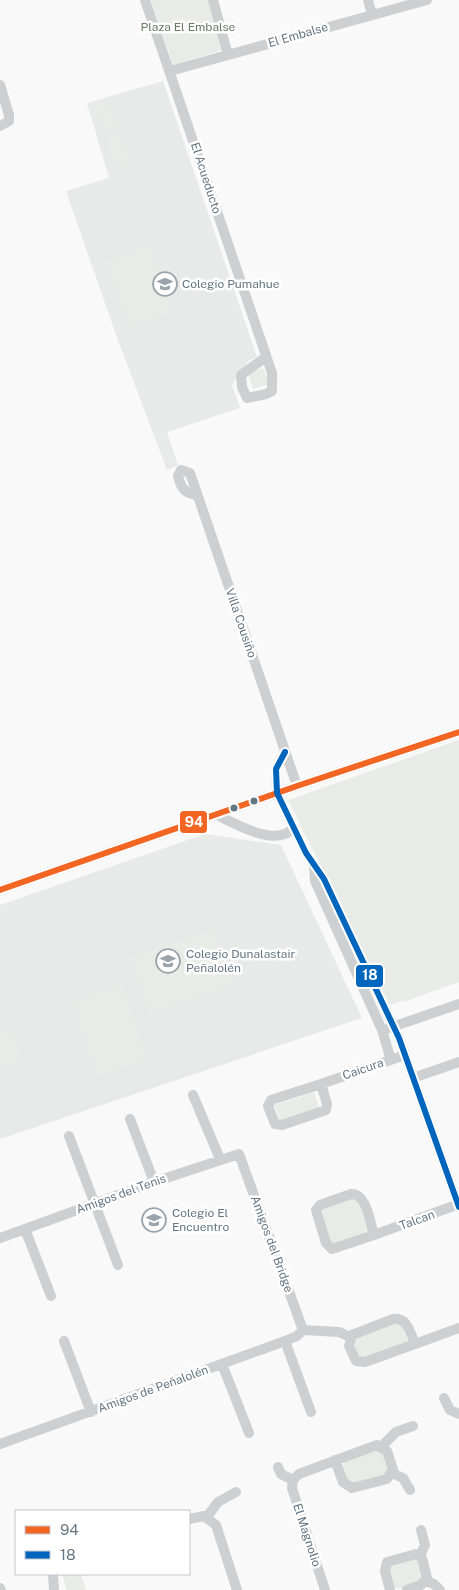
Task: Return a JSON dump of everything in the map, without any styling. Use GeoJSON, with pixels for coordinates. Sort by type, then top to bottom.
{"type":"FeatureCollection","features":[{"type":"Feature","properties":{"kind":"street","name":"El Acueducto"},"geometry":{"type":"LineString","coordinates":[[145,0],[266,357]]}},
{"type":"Feature","properties":{"kind":"street"},"geometry":{"type":"LineString","coordinates":[[213,0],[228,55]]}},
{"type":"Feature","properties":{"kind":"street"},"geometry":{"type":"LineString","coordinates":[[368,0],[372,15]]}},
{"type":"Feature","properties":{"kind":"street","name":"El Embalse"},"geometry":{"type":"LineString","coordinates":[[170,71],[427,0]]}},
{"type":"Feature","properties":{"kind":"street"},"geometry":{"type":"LineString","coordinates":[[0,85],[9,121],[0,126]]}},
{"type":"Feature","properties":{"kind":"street","name":"Villa Cousiño"},"geometry":{"type":"LineString","coordinates":[[197,495],[297,786]]}},
{"type":"Feature","properties":{"kind":"street"},"geometry":{"type":"LineString","coordinates":[[0,890],[297,786],[459,732]]}},
{"type":"Feature","properties":{"kind":"street"},"geometry":{"type":"LineString","coordinates":[[286,752],[276,769],[277,793],[306,853],[324,879],[368,968],[405,1055],[459,1205]]}},
{"type":"Feature","properties":{"kind":"street"},"geometry":{"type":"LineString","coordinates":[[216,815],[295,845],[306,853]]}},
{"type":"Feature","properties":{"kind":"street"},"geometry":{"type":"LineString","coordinates":[[278,838],[289,834],[294,828]]}},
{"type":"Feature","properties":{"kind":"street"},"geometry":{"type":"LineString","coordinates":[[314,867],[316,881],[382,1030],[391,1060]]}},
{"type":"Feature","properties":{"kind":"street"},"geometry":{"type":"LineString","coordinates":[[357,972],[368,968]]}},
{"type":"Feature","properties":{"kind":"street"},"geometry":{"type":"LineString","coordinates":[[382,1030],[456,1007]]}},
{"type":"Feature","properties":{"kind":"street","name":"Caicura"},"geometry":{"type":"LineString","coordinates":[[321,1084],[328,1106],[325,1111],[282,1125],[275,1124],[268,1106],[271,1100],[405,1055]]}},
{"type":"Feature","properties":{"kind":"street"},"geometry":{"type":"LineString","coordinates":[[413,1078],[459,1062]]}},
{"type":"Feature","properties":{"kind":"street"},"geometry":{"type":"LineString","coordinates":[[193,1095],[220,1159]]}},
{"type":"Feature","properties":{"kind":"street"},"geometry":{"type":"LineString","coordinates":[[130,1119],[154,1182]]}},
{"type":"Feature","properties":{"kind":"street"},"geometry":{"type":"LineString","coordinates":[[69,1136],[118,1265]]}},
{"type":"Feature","properties":{"kind":"street","name":"Amigos del Tenis"},"geometry":{"type":"LineString","coordinates":[[0,1238],[235,1154],[241,1158]]}},
{"type":"Feature","properties":{"kind":"street","name":"Amigos del Bridge"},"geometry":{"type":"LineString","coordinates":[[241,1158],[303,1330]]}},
{"type":"Feature","properties":{"kind":"street","name":"Talcan"},"geometry":{"type":"LineString","coordinates":[[374,1235],[363,1200],[358,1195],[351,1194],[316,1208],[316,1215],[330,1248],[338,1249],[459,1205]]}},
{"type":"Feature","properties":{"kind":"street"},"geometry":{"type":"LineString","coordinates":[[26,1229],[50,1296]]}},
{"type":"Feature","properties":{"kind":"street"},"geometry":{"type":"LineString","coordinates":[[415,1344],[406,1323],[400,1319],[357,1332],[350,1337],[349,1346],[353,1356],[362,1362],[415,1344],[459,1328]]}},
{"type":"Feature","properties":{"kind":"street"},"geometry":{"type":"LineString","coordinates":[[303,1330],[339,1332],[350,1337]]}},
{"type":"Feature","properties":{"kind":"street","name":"Amigos de Peñalolén"},"geometry":{"type":"LineString","coordinates":[[0,1444],[285,1341],[297,1336],[303,1330]]}},
{"type":"Feature","properties":{"kind":"street"},"geometry":{"type":"LineString","coordinates":[[64,1341],[91,1412]]}},
{"type":"Feature","properties":{"kind":"street"},"geometry":{"type":"LineString","coordinates":[[285,1341],[311,1412]]}},
{"type":"Feature","properties":{"kind":"street"},"geometry":{"type":"LineString","coordinates":[[222,1364],[249,1433]]}},
{"type":"Feature","properties":{"kind":"street"},"geometry":{"type":"LineString","coordinates":[[444,1398],[450,1410],[459,1414]]}},
{"type":"Feature","properties":{"kind":"street"},"geometry":{"type":"LineString","coordinates":[[382,1446],[396,1432],[413,1426]]}},
{"type":"Feature","properties":{"kind":"street"},"geometry":{"type":"LineString","coordinates":[[278,1467],[282,1474],[293,1480],[298,1474],[375,1445],[382,1446]]}},
{"type":"Feature","properties":{"kind":"street"},"geometry":{"type":"LineString","coordinates":[[335,1460],[343,1482],[350,1488],[384,1480],[392,1473],[392,1464],[382,1446]]}},
{"type":"Feature","properties":{"kind":"street"},"geometry":{"type":"LineString","coordinates":[[392,1473],[404,1479],[410,1490]]}},
{"type":"Feature","properties":{"kind":"street","name":"El Magnolio"},"geometry":{"type":"LineString","coordinates":[[293,1480],[292,1488],[325,1590]]}},
{"type":"Feature","properties":{"kind":"street"},"geometry":{"type":"LineString","coordinates":[[207,1518],[218,1502],[236,1492]]}},
{"type":"Feature","properties":{"kind":"street"},"geometry":{"type":"LineString","coordinates":[[190,1519],[198,1516],[207,1518],[218,1529],[237,1590]]}},
{"type":"Feature","properties":{"kind":"street"},"geometry":{"type":"LineString","coordinates":[[407,1590],[420,1586],[426,1581],[427,1574],[420,1556],[425,1543],[421,1530]]}},
{"type":"Feature","properties":{"kind":"street"},"geometry":{"type":"LineString","coordinates":[[390,1590],[385,1571],[387,1562],[412,1554],[420,1556]]}},
{"type":"Feature","properties":{"kind":"street"},"geometry":{"type":"LineString","coordinates":[[53,1575],[54,1590]]}},
{"type":"Feature","properties":{"kind":"street"},"geometry":{"type":"LineString","coordinates":[[426,1581],[434,1584],[440,1590]]}},
{"type":"Feature","properties":{"kind":"shaded area","name":"Colegio Pumahue"},"geometry":{"type":"Polygon","coordinates":[[[163,81],[257,357],[248,361],[232,385],[240,408],[167,432],[178,465],[167,470],[115,332],[66,191],[109,178],[87,103],[163,81]]]}},
{"type":"Feature","properties":{"kind":"shaded area","name":"Colegio Dunalastair Peñalolén"},"geometry":{"type":"Polygon","coordinates":[[[205,834],[281,845],[362,1018],[0,1139],[0,905],[205,834]]]}},
{"type":"Feature","properties":{"kind":"green space","name":"Plaza El Embalse"},"geometry":{"type":"Polygon","coordinates":[[[151,0],[208,0],[222,50],[173,65],[151,0]]]}},
{"type":"Feature","properties":{"kind":"green space"},"geometry":{"type":"Polygon","coordinates":[[[108,100],[118,128],[104,133],[94,105],[108,100]]]}},
{"type":"Feature","properties":{"kind":"green space"},"geometry":{"type":"Polygon","coordinates":[[[120,135],[131,163],[117,168],[107,140],[120,135]]]}},
{"type":"Feature","properties":{"kind":"green space"},"geometry":{"type":"Polygon","coordinates":[[[150,245],[173,311],[129,327],[106,261],[150,245]]]}},
{"type":"Feature","properties":{"kind":"green space"},"geometry":{"type":"Polygon","coordinates":[[[263,368],[269,384],[253,389],[248,373],[263,368]]]}},
{"type":"Feature","properties":{"kind":"green space"},"geometry":{"type":"Polygon","coordinates":[[[459,740],[459,982],[390,1005],[288,800],[459,740]]]}},
{"type":"Feature","properties":{"kind":"green space"},"geometry":{"type":"Polygon","coordinates":[[[216,930],[234,986],[149,1014],[130,958],[216,930]]]}},
{"type":"Feature","properties":{"kind":"green space"},"geometry":{"type":"Polygon","coordinates":[[[121,984],[146,1059],[97,1076],[72,1001],[121,984]]]}},
{"type":"Feature","properties":{"kind":"green space"},"geometry":{"type":"Polygon","coordinates":[[[10,1027],[21,1062],[2,1069],[0,1062],[0,1030],[10,1027]]]}},
{"type":"Feature","properties":{"kind":"green space"},"geometry":{"type":"Polygon","coordinates":[[[314,1092],[319,1107],[280,1121],[274,1105],[314,1092]]]}},
{"type":"Feature","properties":{"kind":"green space"},"geometry":{"type":"Polygon","coordinates":[[[356,1197],[369,1227],[368,1233],[339,1245],[330,1243],[319,1211],[356,1197]]]}},
{"type":"Feature","properties":{"kind":"green space"},"geometry":{"type":"Polygon","coordinates":[[[395,1322],[401,1323],[408,1342],[368,1359],[357,1356],[354,1338],[395,1322]]]}},
{"type":"Feature","properties":{"kind":"green space"},"geometry":{"type":"Polygon","coordinates":[[[381,1449],[389,1465],[387,1475],[350,1485],[342,1468],[345,1461],[381,1449]]]}},
{"type":"Feature","properties":{"kind":"green space"},"geometry":{"type":"Polygon","coordinates":[[[415,1556],[424,1572],[420,1583],[400,1589],[393,1587],[389,1567],[415,1556]]]}},
{"type":"Feature","properties":{"kind":"green space"},"geometry":{"type":"Polygon","coordinates":[[[62,1575],[81,1575],[86,1590],[67,1590],[62,1575]]]}},
{"type":"Feature","properties":{"kind":"transit line","name":"94"},"geometry":{"type":"LineString","coordinates":[[0,890],[297,786],[459,732]]}},
{"type":"Feature","properties":{"kind":"transit line","name":"18"},"geometry":{"type":"LineString","coordinates":[[285,752],[276,769],[277,793],[306,853],[324,879],[399,1038],[459,1207]]}},
{"type":"Feature","properties":{"kind":"place","name":"Colegio Pumahue"},"geometry":{"type":"Point","coordinates":[165,284]}},
{"type":"Feature","properties":{"kind":"place","name":"Colegio Dunalastair Peñalolén"},"geometry":{"type":"Point","coordinates":[168,961]}},
{"type":"Feature","properties":{"kind":"place","name":"Colegio El Encuentro"},"geometry":{"type":"Point","coordinates":[154,1220]}}]}
